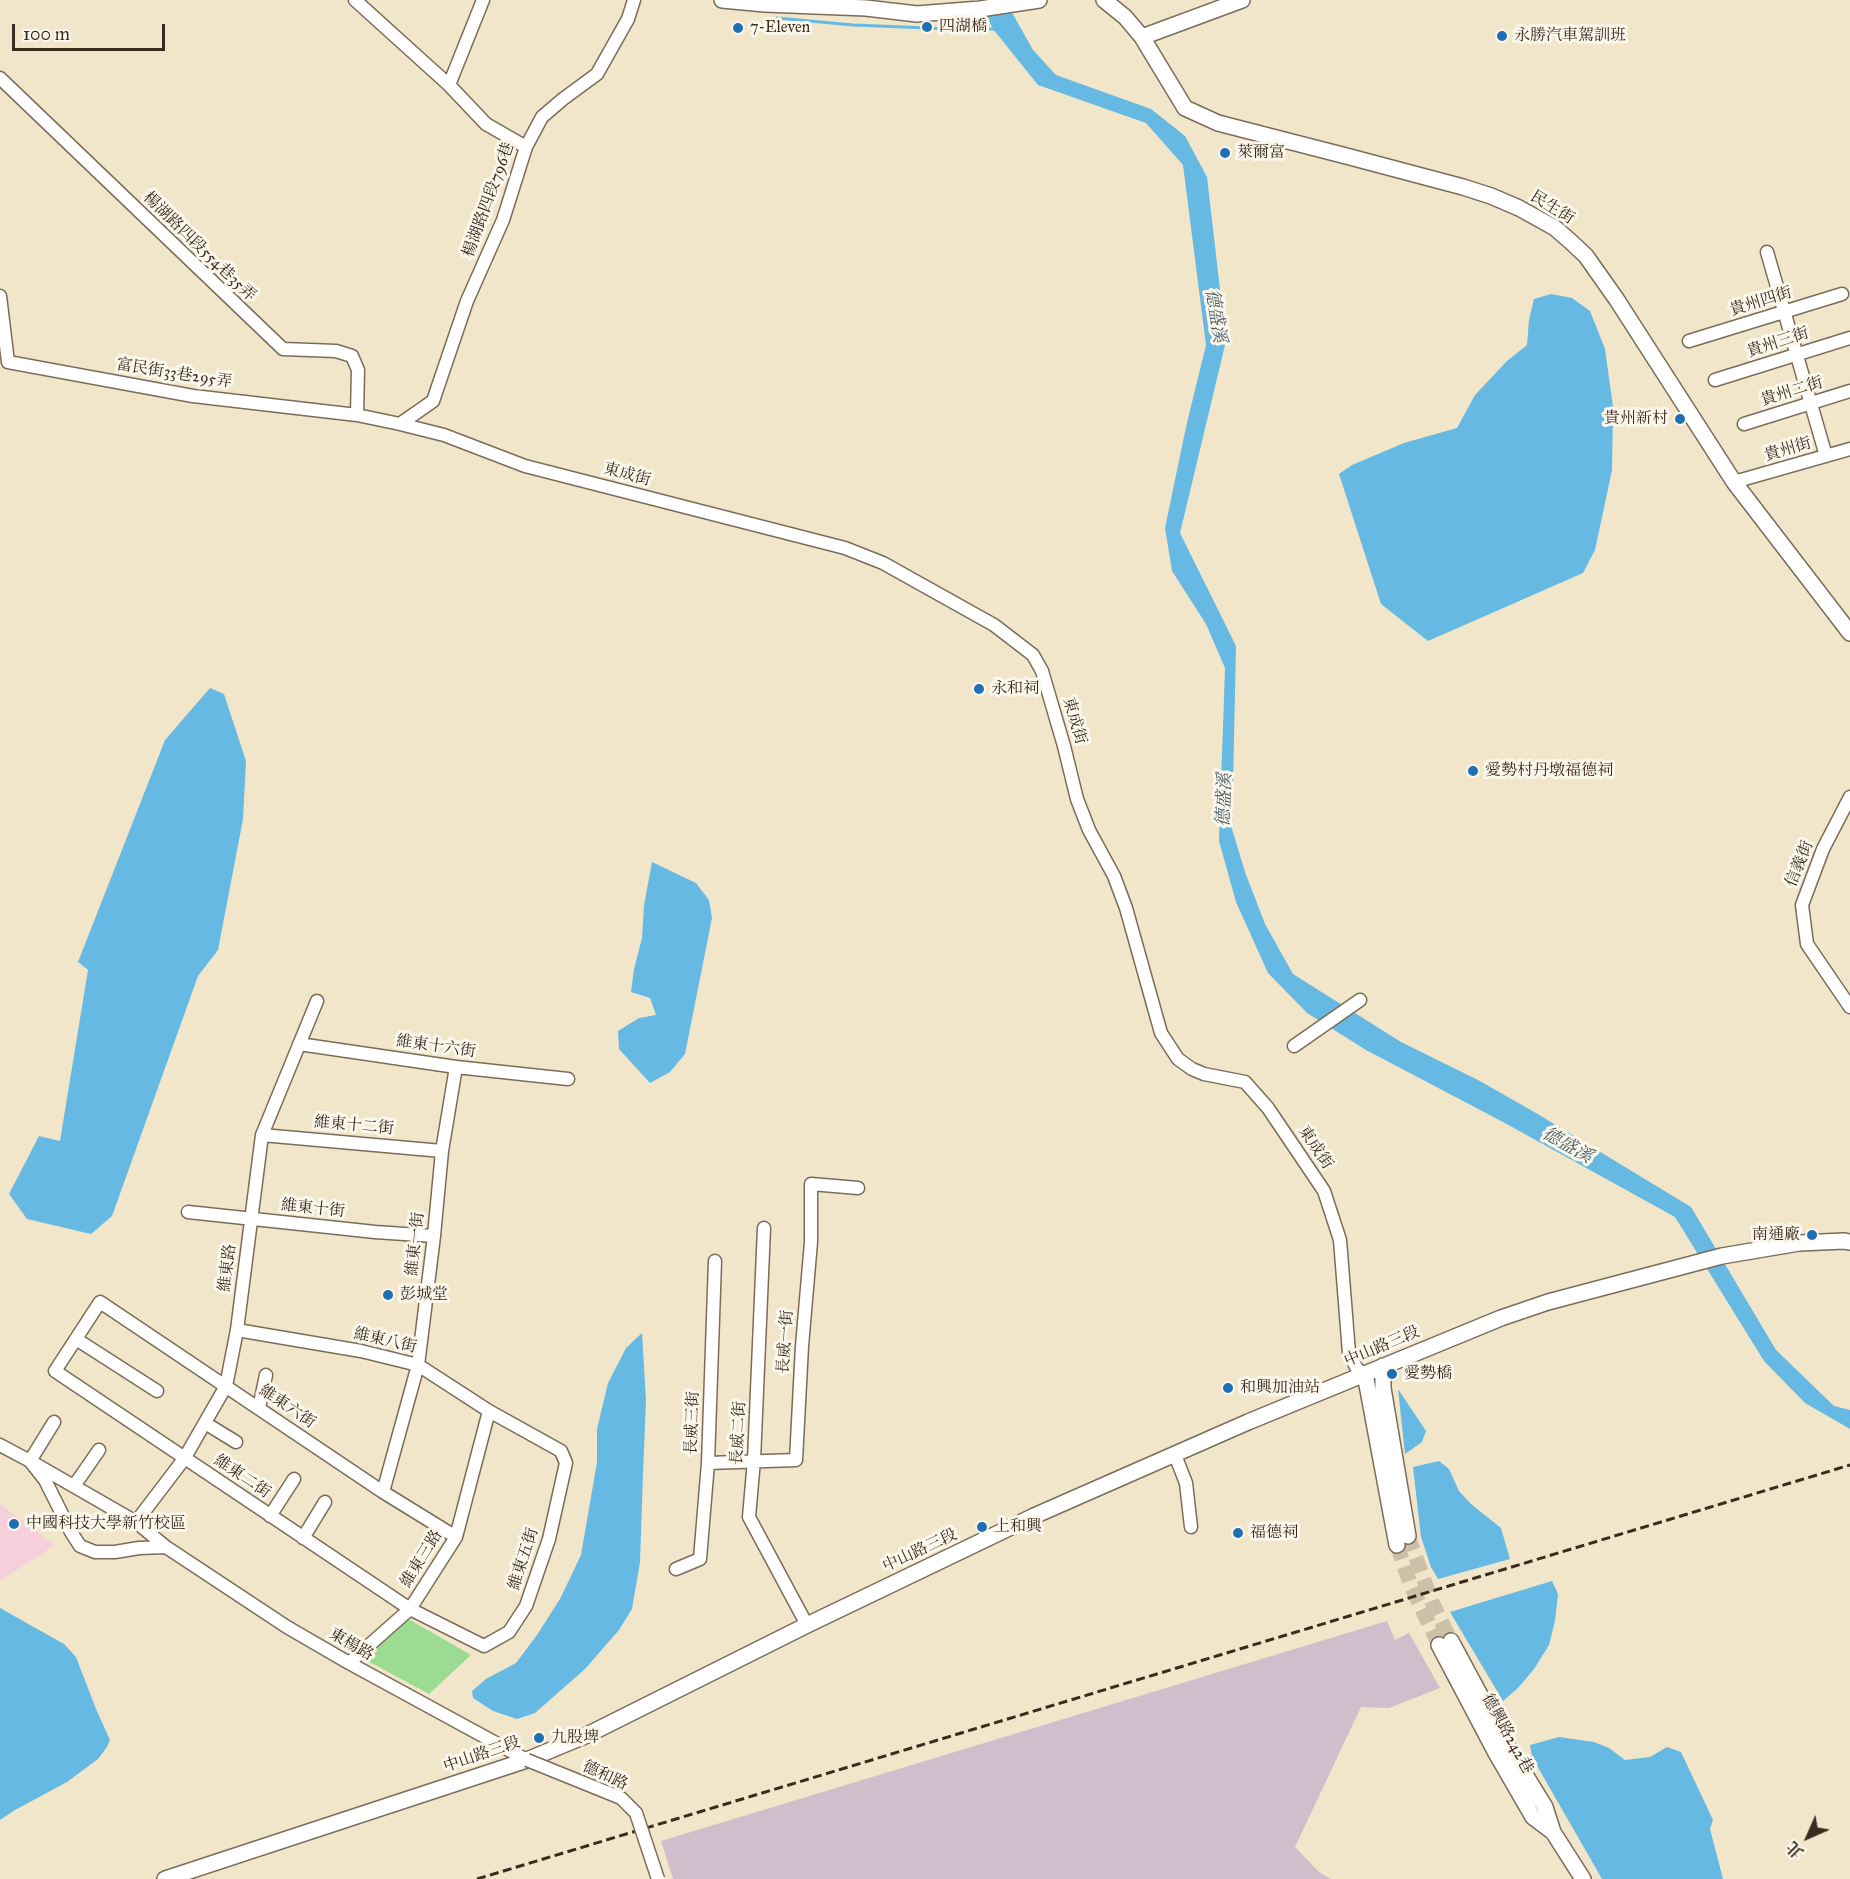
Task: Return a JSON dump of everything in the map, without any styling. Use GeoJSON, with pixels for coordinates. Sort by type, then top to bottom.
{"type":"FeatureCollection","features":[{"type":"Feature","properties":{"kind":"street"},"geometry":{"type":"LineString","coordinates":[[356,0],[449,85],[486,124],[526,147]]}},
{"type":"Feature","properties":{"kind":"street"},"geometry":{"type":"LineString","coordinates":[[449,85],[483,0]]}},
{"type":"Feature","properties":{"kind":"street","name":"楊湖路四段796巷"},"geometry":{"type":"LineString","coordinates":[[400,424],[433,401],[467,301],[503,220],[526,147],[542,117],[597,74],[628,19],[634,0]]}},
{"type":"Feature","properties":{"kind":"street"},"geometry":{"type":"LineString","coordinates":[[722,0],[765,4],[876,5],[917,14],[980,9],[1039,0]]}},
{"type":"Feature","properties":{"kind":"street","name":"民生街"},"geometry":{"type":"LineString","coordinates":[[1104,0],[1125,17],[1142,37],[1185,108],[1218,123],[1463,187],[1519,208],[1555,228],[1586,256],[1617,300],[1734,482],[1850,633]]}},
{"type":"Feature","properties":{"kind":"street"},"geometry":{"type":"LineString","coordinates":[[1142,37],[1242,0]]}},
{"type":"Feature","properties":{"kind":"street","name":"楊湖路四段554巷35弄"},"geometry":{"type":"LineString","coordinates":[[0,78],[283,349],[336,351],[352,356],[358,370],[357,415]]}},
{"type":"Feature","properties":{"kind":"street"},"geometry":{"type":"LineString","coordinates":[[1767,252],[1826,456]]}},
{"type":"Feature","properties":{"kind":"street","name":"貴州四街"},"geometry":{"type":"LineString","coordinates":[[1689,341],[1842,294]]}},
{"type":"Feature","properties":{"kind":"street","name":"富民街33巷295弄"},"geometry":{"type":"LineString","coordinates":[[0,296],[8,362],[194,396],[357,415],[400,424]]}},
{"type":"Feature","properties":{"kind":"street","name":"貴州三街"},"geometry":{"type":"LineString","coordinates":[[1715,380],[1850,338]]}},
{"type":"Feature","properties":{"kind":"street","name":"貴州二街"},"geometry":{"type":"LineString","coordinates":[[1744,424],[1850,391]]}},
{"type":"Feature","properties":{"kind":"street","name":"東成街"},"geometry":{"type":"LineString","coordinates":[[400,424],[444,435],[525,466],[845,548],[883,563],[994,625],[1033,655],[1042,671],[1077,799],[1089,830],[1114,876],[1126,908],[1161,1033],[1178,1059],[1192,1069],[1204,1074],[1245,1082],[1268,1108],[1324,1191],[1340,1240],[1349,1353],[1357,1369],[1365,1374]]}},
{"type":"Feature","properties":{"kind":"street","name":"貴州街"},"geometry":{"type":"LineString","coordinates":[[1734,482],[1850,449]]}},
{"type":"Feature","properties":{"kind":"street","name":"信義街"},"geometry":{"type":"LineString","coordinates":[[1850,797],[1823,849],[1802,905],[1807,944],[1850,1007]]}},
{"type":"Feature","properties":{"kind":"street","name":"維東路"},"geometry":{"type":"LineString","coordinates":[[136,1522],[184,1459],[226,1386],[237,1330],[262,1135],[317,1001]]}},
{"type":"Feature","properties":{"kind":"street"},"geometry":{"type":"LineString","coordinates":[[1294,1046],[1355,1003]]}},
{"type":"Feature","properties":{"kind":"street","name":"維東十六街"},"geometry":{"type":"LineString","coordinates":[[299,1044],[456,1067],[568,1079]]}},
{"type":"Feature","properties":{"kind":"street","name":"維東一街"},"geometry":{"type":"LineString","coordinates":[[383,1492],[418,1365],[442,1151],[456,1067]]}},
{"type":"Feature","properties":{"kind":"street","name":"維東十二街"},"geometry":{"type":"LineString","coordinates":[[262,1135],[442,1151]]}},
{"type":"Feature","properties":{"kind":"street","name":"長威一街"},"geometry":{"type":"LineString","coordinates":[[708,1463],[796,1460],[802,1346],[811,1242],[811,1184],[858,1188]]}},
{"type":"Feature","properties":{"kind":"street","name":"維東十街"},"geometry":{"type":"LineString","coordinates":[[188,1212],[434,1236]]}},
{"type":"Feature","properties":{"kind":"street","name":"長威二街"},"geometry":{"type":"LineString","coordinates":[[764,1228],[754,1460],[748,1517],[807,1624]]}},
{"type":"Feature","properties":{"kind":"street","name":"中山路三段"},"geometry":{"type":"LineString","coordinates":[[165,1879],[527,1760],[587,1735],[807,1624],[1034,1516],[1248,1422],[1501,1318],[1548,1302],[1693,1262],[1799,1243],[1850,1242]]}},
{"type":"Feature","properties":{"kind":"street","name":"長威三街"},"geometry":{"type":"LineString","coordinates":[[676,1569],[700,1559],[708,1463],[715,1261]]}},
{"type":"Feature","properties":{"kind":"street","name":"維東二街"},"geometry":{"type":"LineString","coordinates":[[100,1302],[56,1371],[410,1609],[484,1646]]}},
{"type":"Feature","properties":{"kind":"street","name":"維東六街"},"geometry":{"type":"LineString","coordinates":[[100,1302],[383,1492],[456,1538]]}},
{"type":"Feature","properties":{"kind":"street","name":"維東八街"},"geometry":{"type":"LineString","coordinates":[[237,1330],[361,1351],[418,1365],[489,1411],[561,1451],[566,1463]]}},
{"type":"Feature","properties":{"kind":"street"},"geometry":{"type":"LineString","coordinates":[[76,1339],[157,1392]]}},
{"type":"Feature","properties":{"kind":"street"},"geometry":{"type":"LineString","coordinates":[[1365,1374],[1402,1541],[1383,1388],[1383,1366]]}},
{"type":"Feature","properties":{"kind":"street"},"geometry":{"type":"LineString","coordinates":[[259,1408],[266,1375]]}},
{"type":"Feature","properties":{"kind":"street","name":"維東三路"},"geometry":{"type":"LineString","coordinates":[[349,1663],[410,1609],[456,1538],[489,1411]]}},
{"type":"Feature","properties":{"kind":"street"},"geometry":{"type":"LineString","coordinates":[[30,1461],[54,1422]]}},
{"type":"Feature","properties":{"kind":"street"},"geometry":{"type":"LineString","coordinates":[[205,1423],[236,1442]]}},
{"type":"Feature","properties":{"kind":"street","name":"東楊路"},"geometry":{"type":"LineString","coordinates":[[0,1445],[136,1522],[166,1547],[287,1627],[527,1760]]}},
{"type":"Feature","properties":{"kind":"street"},"geometry":{"type":"LineString","coordinates":[[74,1486],[99,1450]]}},
{"type":"Feature","properties":{"kind":"street"},"geometry":{"type":"LineString","coordinates":[[1175,1455],[1186,1483],[1191,1527]]}},
{"type":"Feature","properties":{"kind":"street","name":"東楊路"},"geometry":{"type":"LineString","coordinates":[[30,1461],[45,1480],[80,1546],[95,1552],[166,1547]]}},
{"type":"Feature","properties":{"kind":"street","name":"維東五街"},"geometry":{"type":"LineString","coordinates":[[484,1646],[509,1632],[526,1606],[549,1539],[566,1463]]}},
{"type":"Feature","properties":{"kind":"street"},"geometry":{"type":"LineString","coordinates":[[270,1516],[294,1479]]}},
{"type":"Feature","properties":{"kind":"street"},"geometry":{"type":"LineString","coordinates":[[303,1538],[325,1502]]}},
{"type":"Feature","properties":{"kind":"street","name":"德興路242巷"},"geometry":{"type":"LineString","coordinates":[[1445,1643],[1496,1753],[1533,1817],[1553,1832],[1583,1879]]}},
{"type":"Feature","properties":{"kind":"street","name":"德和路"},"geometry":{"type":"LineString","coordinates":[[527,1760],[621,1798],[636,1813],[658,1879]]}},
{"type":"Feature","properties":{"kind":"shaded area","name":"中國科技大學新竹校區"},"geometry":{"type":"Polygon","coordinates":[[[0,1504],[55,1545],[0,1581],[0,1504]]]}},
{"type":"Feature","properties":{"kind":"shaded area"},"geometry":{"type":"Polygon","coordinates":[[[1387,1621],[1395,1640],[1409,1633],[1440,1688],[1389,1708],[1361,1707],[1295,1847],[1319,1872],[1331,1879],[673,1879],[661,1841],[1387,1621]]]}},
{"type":"Feature","properties":{"kind":"green space"},"geometry":{"type":"Polygon","coordinates":[[[405,1617],[471,1655],[429,1694],[366,1660],[405,1617]]]}},
{"type":"Feature","properties":{"kind":"water","name":"德盛溪"},"geometry":{"type":"Polygon","coordinates":[[[978,0],[1005,0],[1033,50],[1056,75],[1151,109],[1185,136],[1207,177],[1226,341],[1180,533],[1236,646],[1232,829],[1245,872],[1265,924],[1293,974],[1401,1042],[1478,1080],[1536,1113],[1691,1207],[1776,1350],[1834,1406],[1850,1410],[1850,1429],[1805,1403],[1764,1361],[1675,1217],[1366,1050],[1307,1013],[1268,973],[1236,902],[1219,841],[1225,668],[1206,624],[1172,571],[1165,528],[1206,345],[1183,165],[1146,123],[1038,85],[993,29],[978,0]]]}},
{"type":"Feature","properties":{"kind":"water"},"geometry":{"type":"Polygon","coordinates":[[[1551,294],[1572,298],[1590,311],[1605,349],[1613,407],[1612,470],[1595,550],[1583,573],[1428,641],[1381,604],[1339,474],[1352,465],[1404,443],[1457,428],[1475,395],[1507,361],[1527,345],[1534,299],[1551,294]]]}},
{"type":"Feature","properties":{"kind":"water"},"geometry":{"type":"Polygon","coordinates":[[[210,688],[224,694],[246,761],[243,819],[218,950],[198,976],[112,1216],[91,1234],[27,1219],[9,1194],[39,1136],[60,1141],[88,970],[78,962],[165,740],[210,688]]]}},
{"type":"Feature","properties":{"kind":"water"},"geometry":{"type":"Polygon","coordinates":[[[652,862],[696,883],[709,900],[712,918],[685,1054],[670,1072],[650,1083],[619,1049],[618,1031],[639,1018],[656,1015],[650,998],[631,992],[642,938],[644,905],[652,862]]]}},
{"type":"Feature","properties":{"kind":"water"},"geometry":{"type":"Polygon","coordinates":[[[642,1333],[646,1400],[640,1562],[632,1609],[619,1630],[585,1669],[535,1713],[517,1719],[493,1711],[473,1698],[472,1691],[486,1679],[516,1663],[560,1599],[581,1555],[597,1462],[597,1429],[608,1383],[626,1348],[642,1333]]]}},
{"type":"Feature","properties":{"kind":"water"},"geometry":{"type":"Polygon","coordinates":[[[1398,1389],[1426,1431],[1422,1442],[1405,1454],[1398,1389]]]}},
{"type":"Feature","properties":{"kind":"water"},"geometry":{"type":"Polygon","coordinates":[[[1439,1461],[1449,1469],[1459,1491],[1471,1504],[1501,1528],[1510,1559],[1438,1579],[1431,1567],[1421,1537],[1413,1467],[1439,1461]]]}},
{"type":"Feature","properties":{"kind":"water"},"geometry":{"type":"Polygon","coordinates":[[[1552,1581],[1558,1594],[1549,1645],[1534,1669],[1503,1701],[1450,1612],[1552,1581]]]}},
{"type":"Feature","properties":{"kind":"water"},"geometry":{"type":"Polygon","coordinates":[[[0,1608],[64,1644],[76,1657],[110,1740],[98,1759],[67,1782],[0,1820],[0,1608]]]}},
{"type":"Feature","properties":{"kind":"water"},"geometry":{"type":"Polygon","coordinates":[[[1559,1737],[1594,1742],[1609,1748],[1625,1760],[1650,1757],[1667,1747],[1681,1752],[1713,1820],[1710,1829],[1723,1879],[1602,1879],[1532,1757],[1530,1745],[1559,1737]]]}},
{"type":"Feature","properties":{"kind":"waterway"},"geometry":{"type":"LineString","coordinates":[[777,18],[853,25],[994,29]]}},
{"type":"Feature","properties":{"kind":"tunnel"},"geometry":{"type":"LineString","coordinates":[[1408,1536],[1432,1602],[1451,1641]]}},
{"type":"Feature","properties":{"kind":"tunnel"},"geometry":{"type":"LineString","coordinates":[[1397,1545],[1411,1586],[1439,1645]]}},
{"type":"Feature","properties":{"kind":"railway"},"geometry":{"type":"LineString","coordinates":[[477,1879],[1850,1465]]}},
{"type":"Feature","properties":{"kind":"place","name":"四湖橋"},"geometry":{"type":"Point","coordinates":[927,27]}},
{"type":"Feature","properties":{"kind":"place","name":"7-Eleven"},"geometry":{"type":"Point","coordinates":[738,28]}},
{"type":"Feature","properties":{"kind":"place","name":"永勝汽車駕訓班"},"geometry":{"type":"Point","coordinates":[1502,36]}},
{"type":"Feature","properties":{"kind":"place","name":"萊爾富"},"geometry":{"type":"Point","coordinates":[1225,153]}},
{"type":"Feature","properties":{"kind":"place","name":"貴州新村"},"geometry":{"type":"Point","coordinates":[1680,419]}},
{"type":"Feature","properties":{"kind":"place","name":"永和祠"},"geometry":{"type":"Point","coordinates":[979,689]}},
{"type":"Feature","properties":{"kind":"place","name":"愛勢村丹墩福德祠"},"geometry":{"type":"Point","coordinates":[1473,771]}},
{"type":"Feature","properties":{"kind":"place","name":"南通廠"},"geometry":{"type":"Point","coordinates":[1812,1235]}},
{"type":"Feature","properties":{"kind":"place","name":"彭城堂"},"geometry":{"type":"Point","coordinates":[388,1295]}},
{"type":"Feature","properties":{"kind":"place","name":"愛勢橋"},"geometry":{"type":"Point","coordinates":[1392,1374]}},
{"type":"Feature","properties":{"kind":"place","name":"和興加油站"},"geometry":{"type":"Point","coordinates":[1228,1388]}},
{"type":"Feature","properties":{"kind":"place","name":"中國科技大學新竹校區"},"geometry":{"type":"Point","coordinates":[14,1524]}},
{"type":"Feature","properties":{"kind":"place","name":"上和興"},"geometry":{"type":"Point","coordinates":[982,1527]}},
{"type":"Feature","properties":{"kind":"place","name":"福德祠"},"geometry":{"type":"Point","coordinates":[1238,1533]}},
{"type":"Feature","properties":{"kind":"place","name":"九股埤"},"geometry":{"type":"Point","coordinates":[539,1738]}}]}
